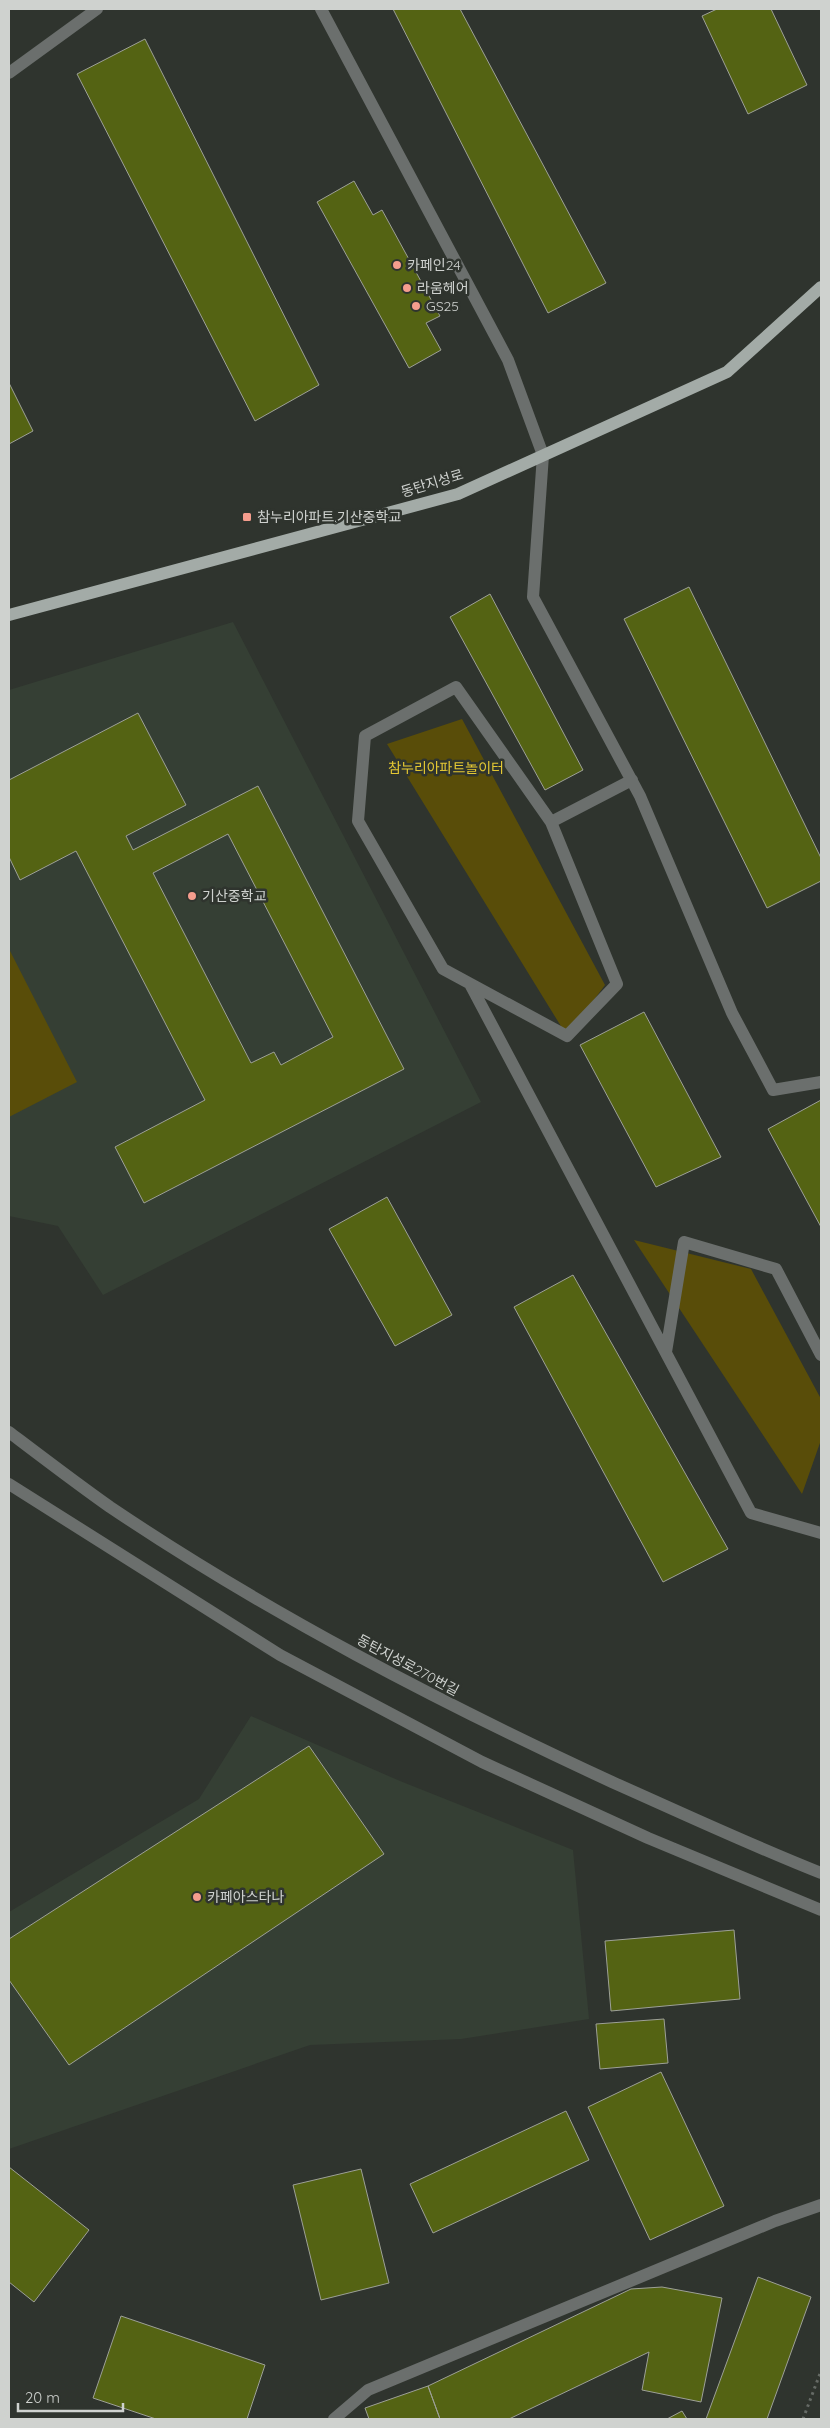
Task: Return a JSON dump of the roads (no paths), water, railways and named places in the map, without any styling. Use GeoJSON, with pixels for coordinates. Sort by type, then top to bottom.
{"type":"FeatureCollection","features":[{"type":"Feature","properties":{"kind":"main road","name":"동탄지성로"},"geometry":{"type":"LineString","coordinates":[[9,615],[458,494],[727,372],[821,287]]}},
{"type":"Feature","properties":{"kind":"street"},"geometry":{"type":"LineString","coordinates":[[9,73],[97,9]]}},
{"type":"Feature","properties":{"kind":"street"},"geometry":{"type":"LineString","coordinates":[[321,9],[508,360],[543,455],[533,597],[632,780],[732,1013],[773,1090],[821,1082]]}},
{"type":"Feature","properties":{"kind":"street"},"geometry":{"type":"LineString","coordinates":[[456,687],[551,822],[617,984],[567,1036],[443,969],[358,822],[365,736],[456,687]]}},
{"type":"Feature","properties":{"kind":"street"},"geometry":{"type":"LineString","coordinates":[[551,822],[632,780]]}},
{"type":"Feature","properties":{"kind":"street"},"geometry":{"type":"LineString","coordinates":[[470,984],[751,1513],[821,1533]]}},
{"type":"Feature","properties":{"kind":"street"},"geometry":{"type":"LineString","coordinates":[[666,1352],[684,1242],[776,1269],[821,1355]]}},
{"type":"Feature","properties":{"kind":"street","name":"동탄지성로270번길"},"geometry":{"type":"LineString","coordinates":[[9,1432],[110,1506],[286,1616],[368,1661],[501,1731],[755,1847],[821,1874]]}},
{"type":"Feature","properties":{"kind":"street"},"geometry":{"type":"LineString","coordinates":[[9,1484],[280,1655],[482,1762],[648,1838],[821,1910]]}},
{"type":"Feature","properties":{"kind":"street"},"geometry":{"type":"LineString","coordinates":[[334,2419],[368,2390],[775,2221],[821,2205]]}},
{"type":"Feature","properties":{"kind":"place","name":"카페인24"},"geometry":{"type":"Point","coordinates":[397,265]}},
{"type":"Feature","properties":{"kind":"place","name":"라움헤어"},"geometry":{"type":"Point","coordinates":[407,288]}},
{"type":"Feature","properties":{"kind":"place","name":"GS25"},"geometry":{"type":"Point","coordinates":[416,306]}},
{"type":"Feature","properties":{"kind":"place","name":"참누리아파트.기산중학교"},"geometry":{"type":"Point","coordinates":[247,517]}},
{"type":"Feature","properties":{"kind":"place","name":"기산중학교"},"geometry":{"type":"Point","coordinates":[192,896]}},
{"type":"Feature","properties":{"kind":"place","name":"카페아스타나"},"geometry":{"type":"Point","coordinates":[197,1897]}},
{"type":"Feature","properties":{"kind":"park label","name":"참누리아파트놀이터"},"geometry":{"type":"Point","coordinates":[446,768]}}]}
